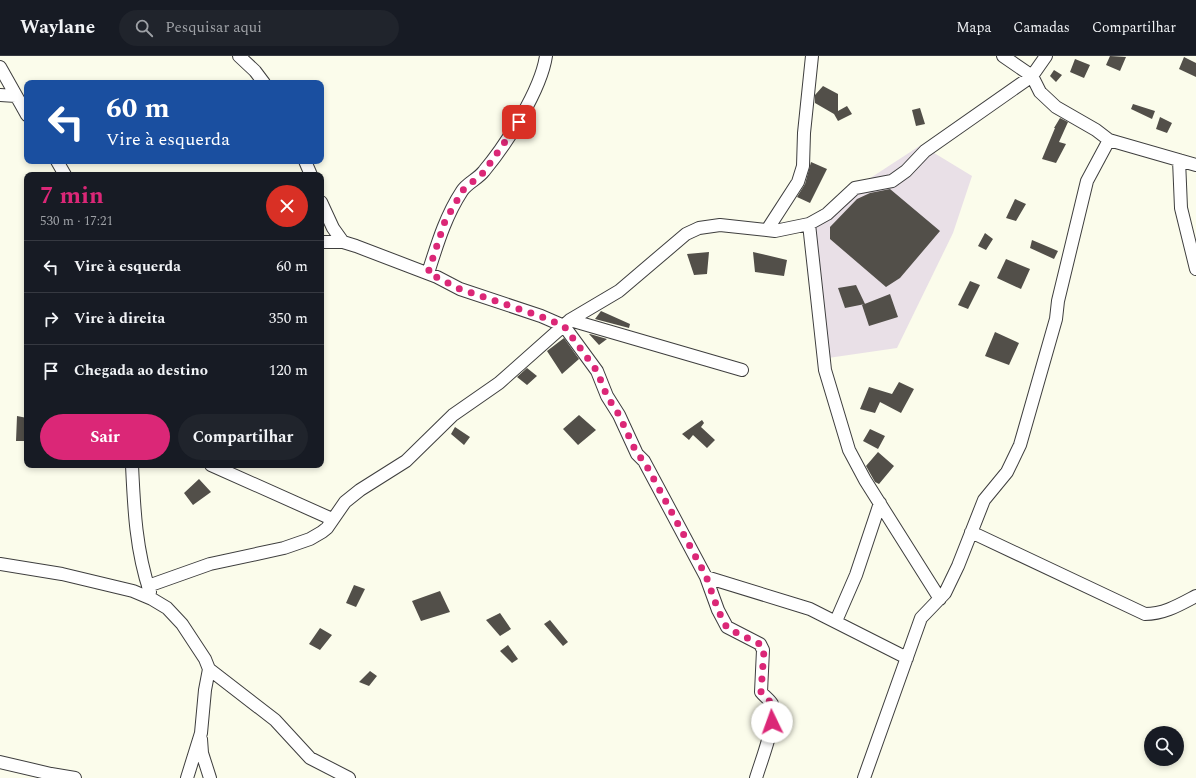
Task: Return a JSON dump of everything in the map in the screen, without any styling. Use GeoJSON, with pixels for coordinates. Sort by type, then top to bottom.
{"type":"FeatureCollection","features":[{"type":"Feature","properties":{"kind":"street"},"geometry":{"type":"LineString","coordinates":[[239,56],[255,71],[262,80]]}},
{"type":"Feature","properties":{"kind":"street"},"geometry":{"type":"LineString","coordinates":[[428,273],[445,221],[463,190],[483,173],[519,122],[538,81],[546,56]]}},
{"type":"Feature","properties":{"kind":"street"},"geometry":{"type":"LineString","coordinates":[[767,230],[798,182],[803,166],[804,133],[812,56]]}},
{"type":"Feature","properties":{"kind":"street"},"geometry":{"type":"LineString","coordinates":[[1004,56],[1032,76],[1040,92],[1056,107],[1096,130],[1109,140],[1196,165]]}},
{"type":"Feature","properties":{"kind":"street"},"geometry":{"type":"LineString","coordinates":[[148,586],[210,564],[291,546],[322,532],[345,502],[360,490],[406,461],[454,415],[499,383],[567,323],[619,291],[686,234],[699,228],[720,225],[775,231],[809,224],[827,214],[855,188],[892,181],[906,172],[925,151],[1032,76],[1046,56]]}},
{"type":"Feature","properties":{"kind":"street"},"geometry":{"type":"LineString","coordinates":[[0,67],[24,110]]}},
{"type":"Feature","properties":{"kind":"street"},"geometry":{"type":"LineString","coordinates":[[0,95],[16,96]]}},
{"type":"Feature","properties":{"kind":"street"},"geometry":{"type":"LineString","coordinates":[[864,778],[921,618],[940,599],[958,566],[984,500],[1007,472],[1024,432],[1056,319],[1058,301],[1087,181],[1109,140]]}},
{"type":"Feature","properties":{"kind":"street"},"geometry":{"type":"LineString","coordinates":[[1179,160],[1181,208],[1196,269]]}},
{"type":"Feature","properties":{"kind":"street"},"geometry":{"type":"LineString","coordinates":[[324,208],[333,228],[343,242]]}},
{"type":"Feature","properties":{"kind":"street"},"geometry":{"type":"LineString","coordinates":[[809,224],[825,370],[849,450],[856,465],[940,599]]}},
{"type":"Feature","properties":{"kind":"street"},"geometry":{"type":"LineString","coordinates":[[324,242],[343,242],[428,273],[460,289],[540,316],[742,370]]}},
{"type":"Feature","properties":{"kind":"street"},"geometry":{"type":"LineString","coordinates":[[567,323],[597,371],[607,396],[619,415],[631,442],[647,467],[706,576],[718,610],[727,628],[754,639],[764,650],[761,692],[771,703],[773,710],[772,722],[756,778]]}},
{"type":"Feature","properties":{"kind":"street"},"geometry":{"type":"LineString","coordinates":[[132,468],[135,529],[152,599]]}},
{"type":"Feature","properties":{"kind":"street"},"geometry":{"type":"LineString","coordinates":[[218,468],[332,519]]}},
{"type":"Feature","properties":{"kind":"street"},"geometry":{"type":"LineString","coordinates":[[836,621],[856,575],[880,503]]}},
{"type":"Feature","properties":{"kind":"street"},"geometry":{"type":"LineString","coordinates":[[971,532],[1144,614],[1154,614],[1169,610],[1196,596]]}},
{"type":"Feature","properties":{"kind":"street"},"geometry":{"type":"LineString","coordinates":[[0,564],[76,577],[133,591],[152,599],[167,608],[182,624],[205,659],[208,669],[201,733],[202,753],[210,778]]}},
{"type":"Feature","properties":{"kind":"street"},"geometry":{"type":"LineString","coordinates":[[706,576],[810,609],[907,658]]}},
{"type":"Feature","properties":{"kind":"street"},"geometry":{"type":"LineString","coordinates":[[208,669],[275,720],[310,758],[349,778]]}},
{"type":"Feature","properties":{"kind":"street"},"geometry":{"type":"LineString","coordinates":[[187,778],[201,733]]}},
{"type":"Feature","properties":{"kind":"street"},"geometry":{"type":"LineString","coordinates":[[0,762],[75,778]]}},
{"type":"Feature","properties":{"kind":"shaded area"},"geometry":{"type":"Polygon","coordinates":[[[921,145],[972,176],[953,233],[897,348],[828,358],[815,224],[855,188],[921,145]]]}},
{"type":"Feature","properties":{"kind":"building"},"geometry":{"type":"Polygon","coordinates":[[[1110,56],[1126,57],[1120,71],[1106,65],[1110,56]]]}},
{"type":"Feature","properties":{"kind":"building"},"geometry":{"type":"Polygon","coordinates":[[[1184,57],[1196,63],[1196,77],[1179,69],[1184,57]]]}},
{"type":"Feature","properties":{"kind":"building"},"geometry":{"type":"Polygon","coordinates":[[[1075,59],[1090,65],[1084,78],[1070,72],[1075,59]]]}},
{"type":"Feature","properties":{"kind":"building"},"geometry":{"type":"Polygon","coordinates":[[[1054,70],[1062,75],[1056,82],[1050,76],[1054,70]]]}},
{"type":"Feature","properties":{"kind":"building"},"geometry":{"type":"Polygon","coordinates":[[[823,86],[838,94],[838,111],[847,106],[852,114],[838,121],[834,114],[815,103],[815,95],[823,86]]]}},
{"type":"Feature","properties":{"kind":"building"},"geometry":{"type":"Polygon","coordinates":[[[1133,104],[1155,111],[1152,119],[1131,109],[1133,104]]]}},
{"type":"Feature","properties":{"kind":"building"},"geometry":{"type":"Polygon","coordinates":[[[920,108],[925,124],[916,126],[912,110],[920,108]]]}},
{"type":"Feature","properties":{"kind":"building"},"geometry":{"type":"Polygon","coordinates":[[[1160,117],[1172,123],[1167,133],[1156,129],[1160,117]]]}},
{"type":"Feature","properties":{"kind":"building"},"geometry":{"type":"Polygon","coordinates":[[[1060,118],[1068,122],[1059,142],[1066,144],[1056,163],[1042,159],[1054,128],[1060,118]]]}},
{"type":"Feature","properties":{"kind":"building"},"geometry":{"type":"Polygon","coordinates":[[[811,162],[827,169],[810,203],[797,197],[805,184],[811,162]]]}},
{"type":"Feature","properties":{"kind":"building"},"geometry":{"type":"Polygon","coordinates":[[[890,189],[940,231],[900,278],[886,287],[830,239],[830,227],[857,199],[870,193],[890,189]]]}},
{"type":"Feature","properties":{"kind":"building"},"geometry":{"type":"Polygon","coordinates":[[[1015,199],[1026,204],[1016,221],[1006,218],[1015,199]]]}},
{"type":"Feature","properties":{"kind":"building"},"geometry":{"type":"Polygon","coordinates":[[[985,233],[993,239],[986,250],[978,246],[985,233]]]}},
{"type":"Feature","properties":{"kind":"building"},"geometry":{"type":"Polygon","coordinates":[[[1032,240],[1058,251],[1054,259],[1030,248],[1032,240]]]}},
{"type":"Feature","properties":{"kind":"building"},"geometry":{"type":"Polygon","coordinates":[[[709,252],[707,274],[694,275],[687,254],[709,252]]]}},
{"type":"Feature","properties":{"kind":"building"},"geometry":{"type":"Polygon","coordinates":[[[753,252],[787,260],[784,276],[755,272],[753,252]]]}},
{"type":"Feature","properties":{"kind":"building"},"geometry":{"type":"Polygon","coordinates":[[[1006,259],[1030,269],[1021,289],[997,278],[1006,259]]]}},
{"type":"Feature","properties":{"kind":"building"},"geometry":{"type":"Polygon","coordinates":[[[970,281],[980,285],[968,309],[958,305],[970,281]]]}},
{"type":"Feature","properties":{"kind":"building"},"geometry":{"type":"Polygon","coordinates":[[[856,285],[865,304],[845,308],[838,288],[856,285]]]}},
{"type":"Feature","properties":{"kind":"building"},"geometry":{"type":"Polygon","coordinates":[[[890,294],[898,317],[869,326],[862,305],[890,294]]]}},
{"type":"Feature","properties":{"kind":"building"},"geometry":{"type":"Polygon","coordinates":[[[601,311],[630,324],[629,328],[595,319],[601,311]]]}},
{"type":"Feature","properties":{"kind":"building"},"geometry":{"type":"Polygon","coordinates":[[[995,332],[1019,343],[1009,365],[985,356],[995,332]]]}},
{"type":"Feature","properties":{"kind":"building"},"geometry":{"type":"Polygon","coordinates":[[[590,334],[607,339],[599,345],[590,334]]]}},
{"type":"Feature","properties":{"kind":"building"},"geometry":{"type":"Polygon","coordinates":[[[564,338],[579,359],[562,374],[547,351],[564,338]]]}},
{"type":"Feature","properties":{"kind":"building"},"geometry":{"type":"Polygon","coordinates":[[[527,368],[537,376],[527,385],[517,377],[527,368]]]}},
{"type":"Feature","properties":{"kind":"building"},"geometry":{"type":"Polygon","coordinates":[[[899,382],[914,389],[901,413],[880,402],[875,413],[860,409],[869,387],[892,394],[899,382]]]}},
{"type":"Feature","properties":{"kind":"building"},"geometry":{"type":"Polygon","coordinates":[[[579,415],[596,430],[578,445],[563,429],[579,415]]]}},
{"type":"Feature","properties":{"kind":"building"},"geometry":{"type":"Polygon","coordinates":[[[17,416],[24,417],[24,441],[16,441],[17,416]]]}},
{"type":"Feature","properties":{"kind":"building"},"geometry":{"type":"Polygon","coordinates":[[[702,420],[704,423],[701,427],[715,440],[707,448],[693,435],[689,440],[682,434],[702,420]]]}},
{"type":"Feature","properties":{"kind":"building"},"geometry":{"type":"Polygon","coordinates":[[[455,427],[470,437],[464,445],[451,434],[455,427]]]}},
{"type":"Feature","properties":{"kind":"building"},"geometry":{"type":"Polygon","coordinates":[[[870,429],[885,436],[878,449],[863,441],[870,429]]]}},
{"type":"Feature","properties":{"kind":"building"},"geometry":{"type":"Polygon","coordinates":[[[878,452],[894,466],[879,484],[875,482],[866,466],[878,452]]]}},
{"type":"Feature","properties":{"kind":"building"},"geometry":{"type":"Polygon","coordinates":[[[199,479],[211,492],[193,505],[184,493],[199,479]]]}},
{"type":"Feature","properties":{"kind":"building"},"geometry":{"type":"Polygon","coordinates":[[[354,585],[365,589],[356,607],[346,603],[354,585]]]}},
{"type":"Feature","properties":{"kind":"building"},"geometry":{"type":"Polygon","coordinates":[[[440,591],[450,612],[421,621],[412,601],[440,591]]]}},
{"type":"Feature","properties":{"kind":"building"},"geometry":{"type":"Polygon","coordinates":[[[500,613],[511,629],[500,636],[486,620],[500,613]]]}},
{"type":"Feature","properties":{"kind":"building"},"geometry":{"type":"Polygon","coordinates":[[[550,620],[568,642],[563,646],[544,624],[550,620]]]}},
{"type":"Feature","properties":{"kind":"building"},"geometry":{"type":"Polygon","coordinates":[[[320,628],[332,635],[320,650],[309,644],[320,628]]]}},
{"type":"Feature","properties":{"kind":"building"},"geometry":{"type":"Polygon","coordinates":[[[508,645],[518,659],[512,663],[500,651],[508,645]]]}},
{"type":"Feature","properties":{"kind":"building"},"geometry":{"type":"Polygon","coordinates":[[[370,671],[377,676],[369,686],[359,682],[370,671]]]}},
{"type":"Feature","properties":{"kind":"route"},"geometry":{"type":"LineString","coordinates":[[519,122],[483,173],[463,190],[445,221],[428,273],[460,289],[540,316],[564,326],[597,371],[607,396],[619,415],[637,454],[644,461],[662,497],[706,576],[718,610],[727,628],[754,639],[764,650],[763,669],[760,684],[761,692],[771,703],[773,710],[772,722]]}}]}
